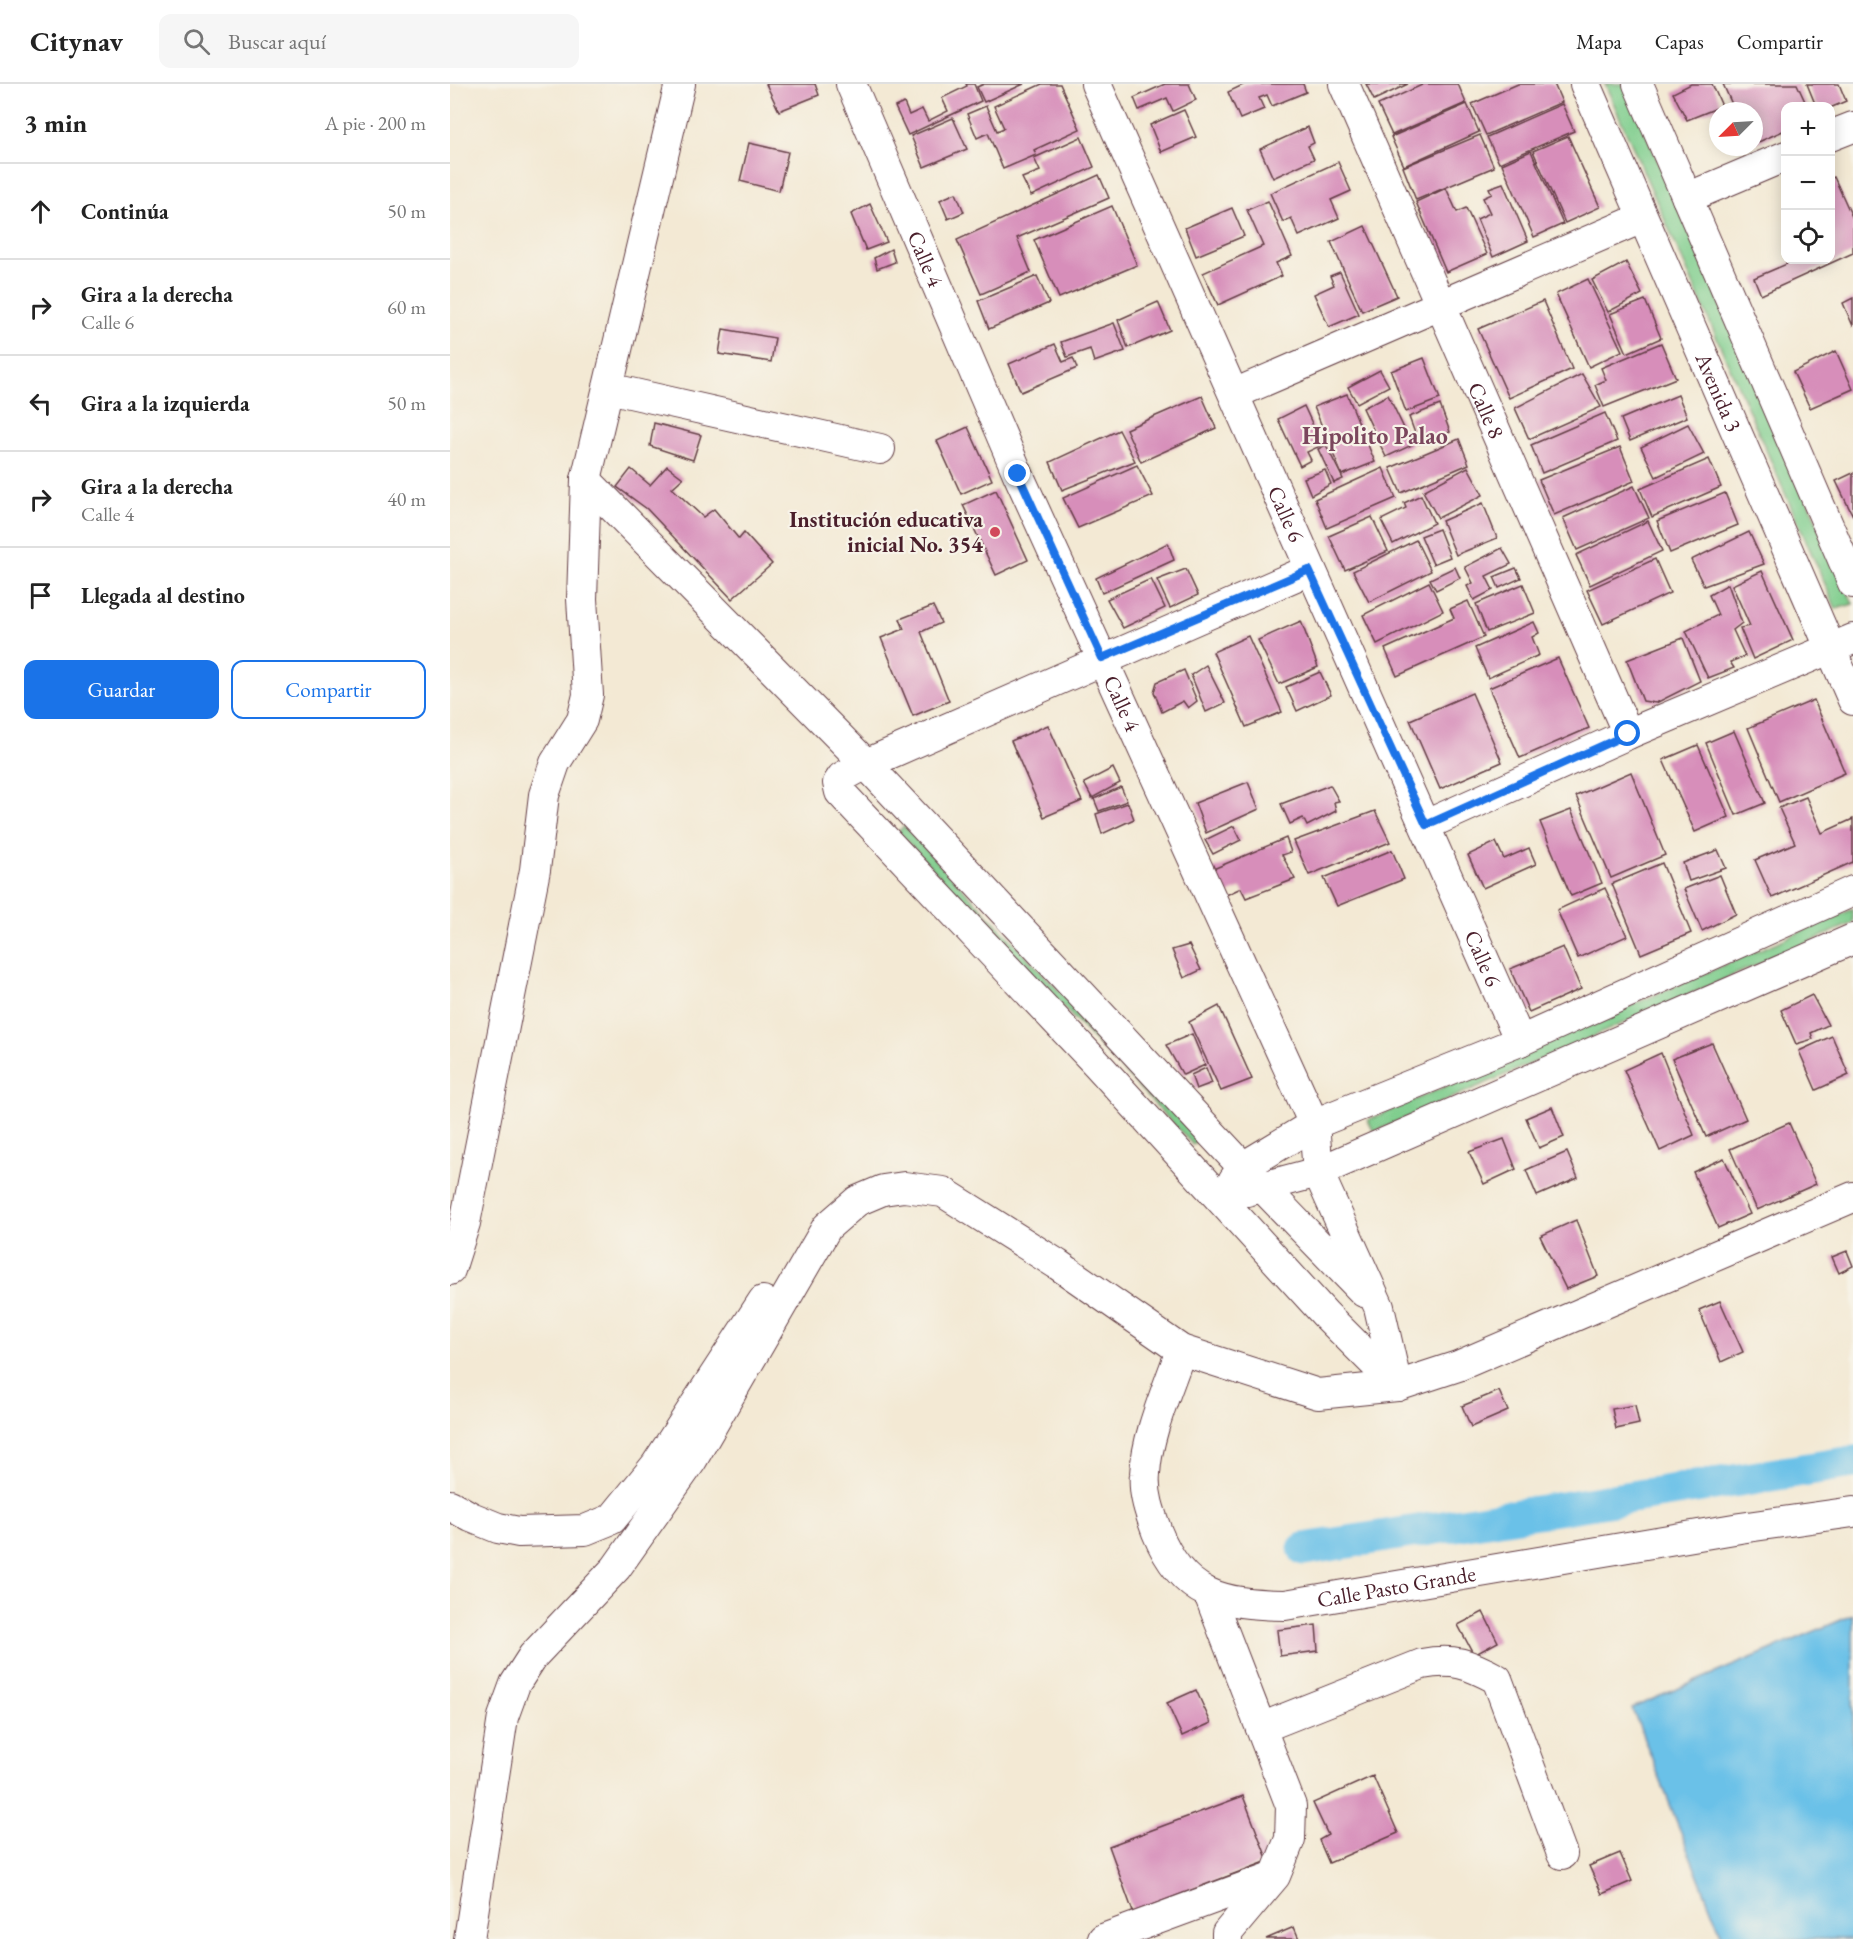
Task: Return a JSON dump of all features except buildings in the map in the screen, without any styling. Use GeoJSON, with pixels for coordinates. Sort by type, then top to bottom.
{"type":"FeatureCollection","features":[{"type":"Feature","properties":{"kind":"street","name":"Calle 4"},"geometry":{"type":"LineString","coordinates":[[851,84],[1018,474],[1314,1124],[1318,1172],[1379,1307],[1397,1386]]}},
{"type":"Feature","properties":{"kind":"street","name":"Calle 6"},"geometry":{"type":"LineString","coordinates":[[1096,84],[1309,570],[1426,825],[1520,1041]]}},
{"type":"Feature","properties":{"kind":"street","name":"Calle 8"},"geometry":{"type":"LineString","coordinates":[[1344,84],[1628,734]]}},
{"type":"Feature","properties":{"kind":"street","name":"Avenida 3"},"geometry":{"type":"LineString","coordinates":[[1586,84],[1642,218],[1841,644],[1853,700]]}},
{"type":"Feature","properties":{"kind":"street"},"geometry":{"type":"LineString","coordinates":[[1638,84],[1853,583]]}},
{"type":"Feature","properties":{"kind":"street"},"geometry":{"type":"LineString","coordinates":[[450,1270],[468,1212],[535,870],[544,795],[555,763],[582,720],[588,694],[582,599],[586,480],[684,86]]}},
{"type":"Feature","properties":{"kind":"street"},"geometry":{"type":"LineString","coordinates":[[1835,134],[1853,127]]}},
{"type":"Feature","properties":{"kind":"street"},"geometry":{"type":"LineString","coordinates":[[1687,198],[1781,158]]}},
{"type":"Feature","properties":{"kind":"street"},"geometry":{"type":"LineString","coordinates":[[1233,394],[1642,218]]}},
{"type":"Feature","properties":{"kind":"street"},"geometry":{"type":"LineString","coordinates":[[608,388],[880,449]]}},
{"type":"Feature","properties":{"kind":"street"},"geometry":{"type":"LineString","coordinates":[[586,480],[866,764],[1253,1177],[1379,1307]]}},
{"type":"Feature","properties":{"kind":"street"},"geometry":{"type":"LineString","coordinates":[[1309,570],[1102,658],[866,764],[842,777],[838,783],[840,792],[1221,1199],[1325,1314],[1397,1386]]}},
{"type":"Feature","properties":{"kind":"street"},"geometry":{"type":"LineString","coordinates":[[1426,825],[1628,734],[1841,644]]}},
{"type":"Feature","properties":{"kind":"street"},"geometry":{"type":"LineString","coordinates":[[1221,1199],[1253,1177],[1314,1124],[1520,1041],[1853,891]]}},
{"type":"Feature","properties":{"kind":"street"},"geometry":{"type":"LineString","coordinates":[[1253,1177],[1318,1172],[1853,939]]}},
{"type":"Feature","properties":{"kind":"street"},"geometry":{"type":"LineString","coordinates":[[450,1505],[498,1528],[519,1532],[585,1530],[612,1519],[656,1464],[800,1246],[857,1202],[883,1190],[904,1187],[944,1192],[1057,1264],[1181,1350],[1318,1394],[1397,1386],[1458,1366],[1853,1197]]}},
{"type":"Feature","properties":{"kind":"street"},"geometry":{"type":"LineString","coordinates":[[469,1939],[504,1717],[515,1684],[533,1656],[553,1633],[616,1568],[692,1460],[827,1227]]}},
{"type":"Feature","properties":{"kind":"street","name":"Calle Pasto Grande"},"geometry":{"type":"LineString","coordinates":[[1181,1350],[1154,1431],[1145,1472],[1145,1494],[1168,1558],[1189,1580],[1209,1594],[1246,1604],[1285,1605],[1740,1528],[1853,1512]]}},
{"type":"Feature","properties":{"kind":"street"},"geometry":{"type":"LineString","coordinates":[[1209,1594],[1291,1806],[1290,1839],[1275,1876],[1227,1933],[1227,1939]]}},
{"type":"Feature","properties":{"kind":"street"},"geometry":{"type":"LineString","coordinates":[[1261,1728],[1422,1664],[1446,1659],[1473,1666],[1497,1679],[1562,1854]]}},
{"type":"Feature","properties":{"kind":"street"},"geometry":{"type":"LineString","coordinates":[[1103,1939],[1275,1876]]}},
{"type":"Feature","properties":{"kind":"green space"},"geometry":{"type":"Polygon","coordinates":[[[1605,84],[1624,84],[1853,604],[1836,609],[1605,84]]]}},
{"type":"Feature","properties":{"kind":"green space"},"geometry":{"type":"Polygon","coordinates":[[[904,826],[1199,1139],[1193,1145],[898,832],[904,826]]]}},
{"type":"Feature","properties":{"kind":"green space"},"geometry":{"type":"Polygon","coordinates":[[[1853,909],[1853,923],[1374,1132],[1368,1120],[1853,909]]]}},
{"type":"Feature","properties":{"kind":"water"},"geometry":{"type":"Polygon","coordinates":[[[1853,1615],[1853,1939],[1723,1939],[1632,1708],[1853,1615]]]}},
{"type":"Feature","properties":{"kind":"waterway"},"geometry":{"type":"LineString","coordinates":[[1304,1549],[1853,1462]]}},
{"type":"Feature","properties":{"kind":"place","name":"Institución educativa inicial No. 354"},"geometry":{"type":"Point","coordinates":[995,532]}},
{"type":"Feature","properties":{"kind":"district","name":"Hipolito Palao"},"geometry":{"type":"Point","coordinates":[1375,436]}},
{"type":"Feature","properties":{"kind":"route"},"geometry":{"type":"LineString","coordinates":[[1018,474],[1102,658],[1309,570],[1426,825],[1628,734]]}}]}
